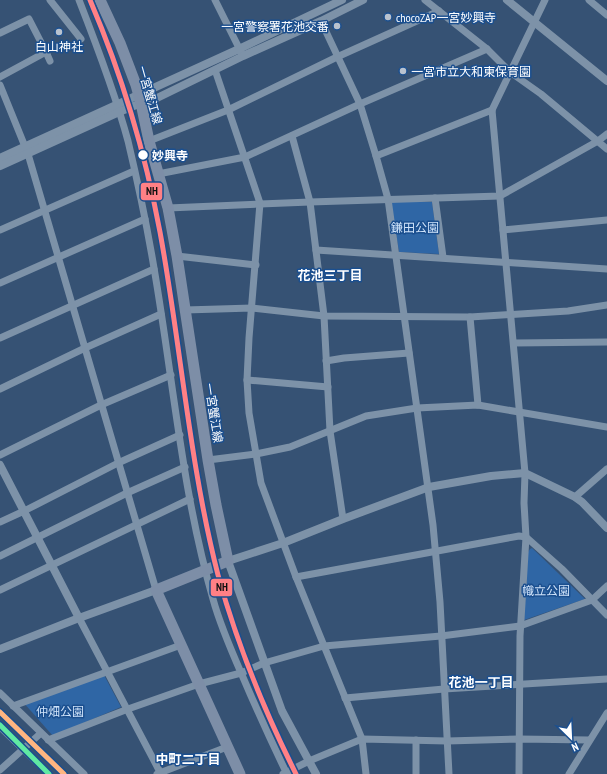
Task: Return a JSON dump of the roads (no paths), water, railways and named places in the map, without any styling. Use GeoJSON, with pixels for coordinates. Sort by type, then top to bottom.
{"type":"FeatureCollection","features":[{"type":"Feature","properties":{"kind":"main road","name":"一宮蟹江線"},"geometry":{"type":"LineString","coordinates":[[100,0],[120,43],[140,99],[149,141],[168,208],[177,256],[208,460],[228,561]]}},
{"type":"Feature","properties":{"kind":"main road"},"geometry":{"type":"LineString","coordinates":[[228,561],[156,590],[240,774]]}},
{"type":"Feature","properties":{"kind":"street"},"geometry":{"type":"LineString","coordinates":[[50,0],[81,40]]}},
{"type":"Feature","properties":{"kind":"street"},"geometry":{"type":"LineString","coordinates":[[79,0],[96,44],[128,141],[154,269],[190,499],[213,599],[241,673],[286,774],[309,761],[362,739],[447,741],[519,739],[589,740]]}},
{"type":"Feature","properties":{"kind":"street"},"geometry":{"type":"LineString","coordinates":[[216,0],[241,53]]}},
{"type":"Feature","properties":{"kind":"street"},"geometry":{"type":"LineString","coordinates":[[140,99],[155,99],[215,70],[241,53],[342,0]]}},
{"type":"Feature","properties":{"kind":"street"},"geometry":{"type":"LineString","coordinates":[[0,166],[27,150],[241,53],[321,21],[363,0]]}},
{"type":"Feature","properties":{"kind":"street"},"geometry":{"type":"LineString","coordinates":[[425,0],[487,49],[510,72],[541,94],[607,149]]}},
{"type":"Feature","properties":{"kind":"street"},"geometry":{"type":"LineString","coordinates":[[507,0],[607,81]]}},
{"type":"Feature","properties":{"kind":"street"},"geometry":{"type":"LineString","coordinates":[[519,774],[520,626],[524,588],[526,536],[524,503],[525,473],[492,110],[545,0]]}},
{"type":"Feature","properties":{"kind":"street"},"geometry":{"type":"LineString","coordinates":[[589,0],[605,11]]}},
{"type":"Feature","properties":{"kind":"street"},"geometry":{"type":"LineString","coordinates":[[149,141],[228,110],[337,57],[439,11]]}},
{"type":"Feature","properties":{"kind":"street"},"geometry":{"type":"LineString","coordinates":[[0,33],[29,19],[50,61]]}},
{"type":"Feature","properties":{"kind":"street"},"geometry":{"type":"LineString","coordinates":[[321,21],[360,104],[388,199],[429,487],[436,552],[449,774]]}},
{"type":"Feature","properties":{"kind":"street"},"geometry":{"type":"LineString","coordinates":[[158,174],[245,157],[360,104],[487,49]]}},
{"type":"Feature","properties":{"kind":"street"},"geometry":{"type":"LineString","coordinates":[[0,77],[46,52]]}},
{"type":"Feature","properties":{"kind":"street"},"geometry":{"type":"LineString","coordinates":[[215,70],[260,204],[247,380],[260,483],[296,577],[362,739],[366,774]]}},
{"type":"Feature","properties":{"kind":"street"},"geometry":{"type":"LineString","coordinates":[[0,85],[3,100],[27,150],[156,590],[0,649]]}},
{"type":"Feature","properties":{"kind":"street"},"geometry":{"type":"LineString","coordinates":[[376,156],[492,110]]}},
{"type":"Feature","properties":{"kind":"street"},"geometry":{"type":"LineString","coordinates":[[168,208],[500,196],[598,141],[607,134]]}},
{"type":"Feature","properties":{"kind":"street"},"geometry":{"type":"LineString","coordinates":[[292,136],[310,202],[324,316],[330,431],[342,519]]}},
{"type":"Feature","properties":{"kind":"street"},"geometry":{"type":"LineString","coordinates":[[0,158],[27,150]]}},
{"type":"Feature","properties":{"kind":"street"},"geometry":{"type":"LineString","coordinates":[[0,230],[134,171]]}},
{"type":"Feature","properties":{"kind":"street"},"geometry":{"type":"LineString","coordinates":[[435,198],[443,258]]}},
{"type":"Feature","properties":{"kind":"street"},"geometry":{"type":"LineString","coordinates":[[0,283],[145,220]]}},
{"type":"Feature","properties":{"kind":"street"},"geometry":{"type":"LineString","coordinates":[[503,230],[607,220]]}},
{"type":"Feature","properties":{"kind":"street"},"geometry":{"type":"LineString","coordinates":[[316,250],[607,269]]}},
{"type":"Feature","properties":{"kind":"street"},"geometry":{"type":"LineString","coordinates":[[177,256],[256,265]]}},
{"type":"Feature","properties":{"kind":"street"},"geometry":{"type":"LineString","coordinates":[[0,338],[154,269]]}},
{"type":"Feature","properties":{"kind":"street"},"geometry":{"type":"LineString","coordinates":[[185,310],[252,308],[324,316],[470,317],[568,310],[607,305]]}},
{"type":"Feature","properties":{"kind":"street"},"geometry":{"type":"LineString","coordinates":[[0,389],[85,348],[161,314]]}},
{"type":"Feature","properties":{"kind":"street"},"geometry":{"type":"LineString","coordinates":[[470,317],[478,405]]}},
{"type":"Feature","properties":{"kind":"street"},"geometry":{"type":"LineString","coordinates":[[514,343],[607,342]]}},
{"type":"Feature","properties":{"kind":"street"},"geometry":{"type":"LineString","coordinates":[[326,361],[344,358],[409,353]]}},
{"type":"Feature","properties":{"kind":"street"},"geometry":{"type":"LineString","coordinates":[[0,455],[101,405],[171,375]]}},
{"type":"Feature","properties":{"kind":"street"},"geometry":{"type":"LineString","coordinates":[[247,380],[328,387]]}},
{"type":"Feature","properties":{"kind":"street"},"geometry":{"type":"LineString","coordinates":[[208,460],[256,454],[290,447],[366,416],[417,408],[478,405],[607,427]]}},
{"type":"Feature","properties":{"kind":"street"},"geometry":{"type":"LineString","coordinates":[[0,522],[118,463],[180,435]]}},
{"type":"Feature","properties":{"kind":"street"},"geometry":{"type":"LineString","coordinates":[[0,465],[128,709],[158,773],[227,747]]}},
{"type":"Feature","properties":{"kind":"street"},"geometry":{"type":"LineString","coordinates":[[0,556],[127,493],[185,467]]}},
{"type":"Feature","properties":{"kind":"street"},"geometry":{"type":"LineString","coordinates":[[575,497],[607,469]]}},
{"type":"Feature","properties":{"kind":"street"},"geometry":{"type":"LineString","coordinates":[[316,774],[282,711],[228,561],[283,543],[342,519],[429,487],[491,476],[525,473],[575,497],[582,502],[607,528]]}},
{"type":"Feature","properties":{"kind":"street"},"geometry":{"type":"LineString","coordinates":[[0,590],[190,499]]}},
{"type":"Feature","properties":{"kind":"street"},"geometry":{"type":"LineString","coordinates":[[296,577],[519,536],[526,536],[562,569],[607,615]]}},
{"type":"Feature","properties":{"kind":"street"},"geometry":{"type":"LineString","coordinates":[[48,740],[128,709],[199,684],[241,673],[264,663],[324,646],[442,636],[520,626],[592,600],[607,586]]}},
{"type":"Feature","properties":{"kind":"street"},"geometry":{"type":"LineString","coordinates":[[13,706],[181,645]]}},
{"type":"Feature","properties":{"kind":"street"},"geometry":{"type":"LineString","coordinates":[[345,698],[444,689],[607,679]]}},
{"type":"Feature","properties":{"kind":"street"},"geometry":{"type":"LineString","coordinates":[[0,694],[84,774]]}},
{"type":"Feature","properties":{"kind":"street"},"geometry":{"type":"LineString","coordinates":[[572,773],[589,740],[607,713]]}},
{"type":"Feature","properties":{"kind":"street"},"geometry":{"type":"LineString","coordinates":[[0,727],[48,774]]}},
{"type":"Feature","properties":{"kind":"street"},"geometry":{"type":"LineString","coordinates":[[2,770],[41,733]]}},
{"type":"Feature","properties":{"kind":"street"},"geometry":{"type":"LineString","coordinates":[[416,740],[416,774]]}},
{"type":"Feature","properties":{"kind":"place","name":"chocoZAP一宮妙興寺"},"geometry":{"type":"Point","coordinates":[388,17]}},
{"type":"Feature","properties":{"kind":"place","name":"一宮警察署花池交番"},"geometry":{"type":"Point","coordinates":[337,26]}},
{"type":"Feature","properties":{"kind":"place","name":"白山神社"},"geometry":{"type":"Point","coordinates":[59,32]}},
{"type":"Feature","properties":{"kind":"place","name":"一宮市立大和東保育園"},"geometry":{"type":"Point","coordinates":[403,71]}},
{"type":"Feature","properties":{"kind":"place","name":"妙興寺"},"geometry":{"type":"Point","coordinates":[143,155]}},
{"type":"Feature","properties":{"kind":"district","name":"花池三丁目"},"geometry":{"type":"Point","coordinates":[330,275]}},
{"type":"Feature","properties":{"kind":"district","name":"花池一丁目"},"geometry":{"type":"Point","coordinates":[481,682]}},
{"type":"Feature","properties":{"kind":"district","name":"中町二丁目"},"geometry":{"type":"Point","coordinates":[188,759]}},
{"type":"Feature","properties":{"kind":"park label","name":"鎌田公園"},"geometry":{"type":"Point","coordinates":[415,227]}},
{"type":"Feature","properties":{"kind":"park label","name":"幟立公園"},"geometry":{"type":"Point","coordinates":[546,590]}},
{"type":"Feature","properties":{"kind":"park label","name":"仲畑公園"},"geometry":{"type":"Point","coordinates":[60,711]}}]}
